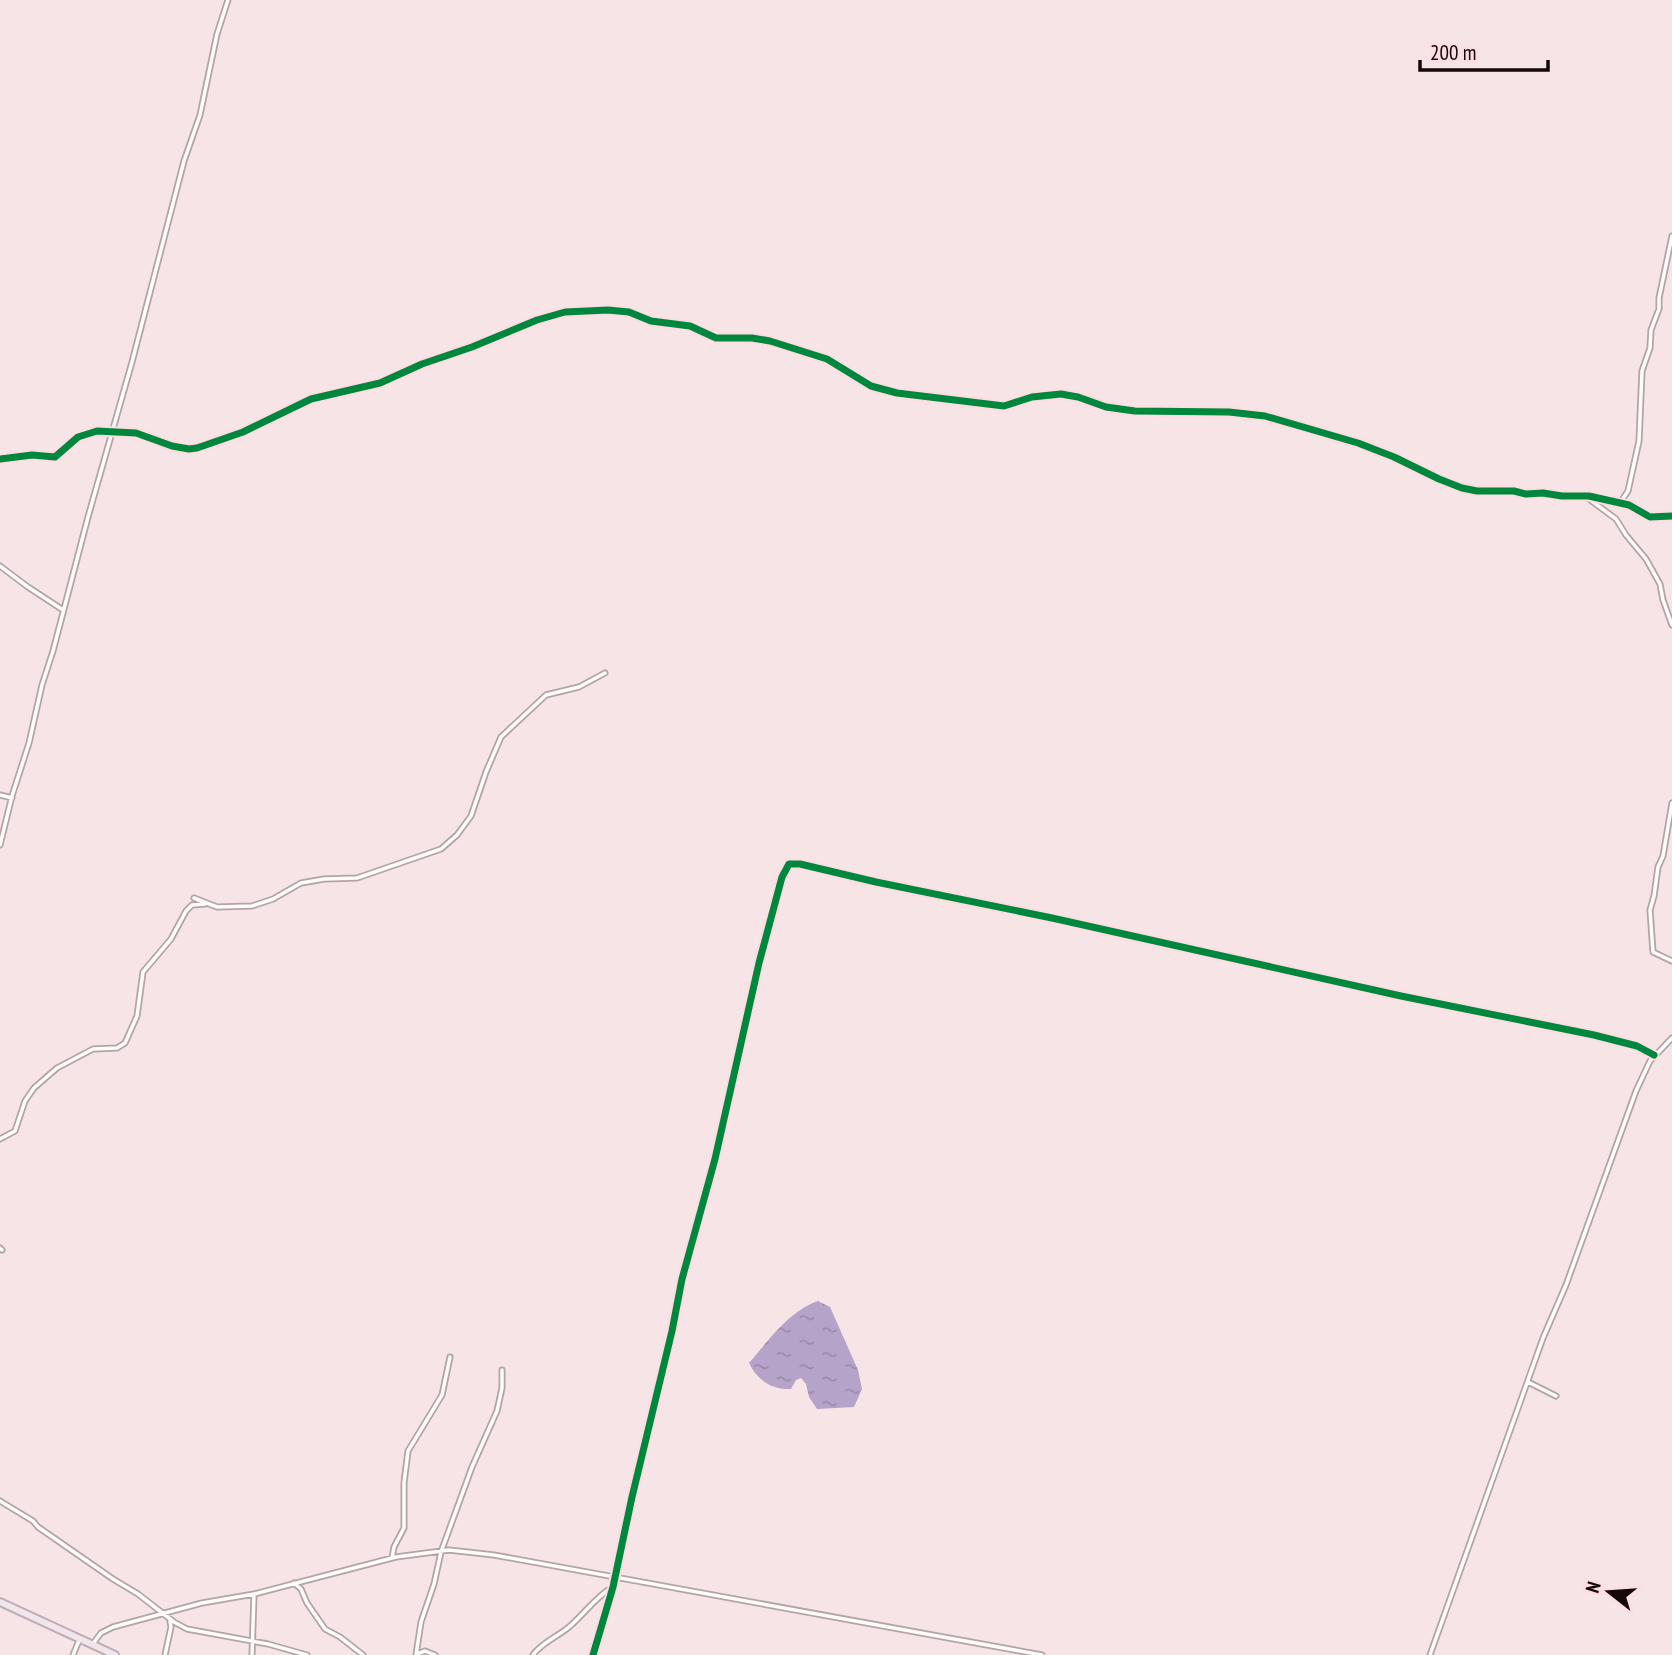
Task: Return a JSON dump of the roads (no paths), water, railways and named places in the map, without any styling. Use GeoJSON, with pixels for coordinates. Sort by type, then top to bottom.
{"type":"FeatureCollection","features":[{"type":"Feature","properties":{"kind":"highway"},"geometry":{"type":"LineString","coordinates":[[0,1602],[115,1655]]}},
{"type":"Feature","properties":{"kind":"street"},"geometry":{"type":"LineString","coordinates":[[0,845],[184,161],[200,116],[217,34],[228,0]]}},
{"type":"Feature","properties":{"kind":"street"},"geometry":{"type":"LineString","coordinates":[[1620,503],[1628,491],[1639,441],[1642,372],[1650,348],[1651,330],[1660,309],[1672,236]]}},
{"type":"Feature","properties":{"kind":"street"},"geometry":{"type":"LineString","coordinates":[[0,459],[32,455],[55,457],[83,435],[97,431],[136,433],[172,446],[197,448],[243,432],[311,399],[380,383],[422,363],[472,347],[537,320],[565,312],[608,310],[629,312],[651,321],[690,326],[716,338],[770,341],[833,362],[871,386],[897,393],[1004,406],[1032,397],[1061,394],[1106,407],[1135,411],[1229,412],[1265,416],[1370,448],[1462,488],[1485,492],[1544,492],[1562,496],[1585,496],[1629,505],[1650,517],[1672,516]]}},
{"type":"Feature","properties":{"kind":"street"},"geometry":{"type":"LineString","coordinates":[[1585,496],[1616,519],[1646,559],[1660,584],[1662,600],[1672,625]]}},
{"type":"Feature","properties":{"kind":"street"},"geometry":{"type":"LineString","coordinates":[[0,566],[64,610]]}},
{"type":"Feature","properties":{"kind":"street"},"geometry":{"type":"LineString","coordinates":[[194,898],[217,907],[253,906],[273,899],[300,883],[360,877],[441,849],[457,835],[471,816],[501,737],[546,695],[579,687],[605,673]]}},
{"type":"Feature","properties":{"kind":"street"},"geometry":{"type":"LineString","coordinates":[[0,795],[12,798]]}},
{"type":"Feature","properties":{"kind":"street"},"geometry":{"type":"LineString","coordinates":[[1672,803],[1663,857],[1657,868],[1650,917],[1653,952],[1672,961]]}},
{"type":"Feature","properties":{"kind":"street"},"geometry":{"type":"LineString","coordinates":[[593,1655],[613,1587],[682,1279],[715,1159],[760,963],[782,877],[789,864],[800,864],[1581,1033],[1637,1046],[1654,1055]]}},
{"type":"Feature","properties":{"kind":"street"},"geometry":{"type":"LineString","coordinates":[[0,1139],[15,1131],[25,1101],[34,1088],[57,1068],[93,1049],[117,1048],[125,1043],[137,1016],[143,972],[171,939],[186,911],[192,905],[207,903]]}},
{"type":"Feature","properties":{"kind":"street"},"geometry":{"type":"LineString","coordinates":[[1430,1655],[1543,1338],[1566,1285],[1636,1091],[1654,1055],[1672,1038]]}},
{"type":"Feature","properties":{"kind":"street"},"geometry":{"type":"LineString","coordinates":[[392,1560],[394,1548],[404,1528],[404,1483],[408,1451],[442,1395],[450,1357]]}},
{"type":"Feature","properties":{"kind":"street"},"geometry":{"type":"LineString","coordinates":[[417,1655],[421,1622],[441,1552],[472,1467],[497,1410],[502,1388],[502,1370]]}},
{"type":"Feature","properties":{"kind":"street"},"geometry":{"type":"LineString","coordinates":[[1528,1382],[1556,1396]]}},
{"type":"Feature","properties":{"kind":"street"},"geometry":{"type":"LineString","coordinates":[[0,1500],[169,1619],[196,1632],[307,1655]]}},
{"type":"Feature","properties":{"kind":"street"},"geometry":{"type":"LineString","coordinates":[[92,1645],[97,1636],[106,1630],[222,1598],[254,1594],[429,1551],[449,1550],[494,1555],[1042,1655]]}},
{"type":"Feature","properties":{"kind":"street"},"geometry":{"type":"LineString","coordinates":[[294,1583],[301,1589],[325,1629],[346,1640],[363,1655]]}},
{"type":"Feature","properties":{"kind":"street"},"geometry":{"type":"LineString","coordinates":[[533,1655],[571,1625],[597,1597],[613,1587]]}},
{"type":"Feature","properties":{"kind":"street"},"geometry":{"type":"LineString","coordinates":[[252,1655],[254,1594]]}},
{"type":"Feature","properties":{"kind":"street"},"geometry":{"type":"LineString","coordinates":[[165,1655],[171,1627],[169,1619]]}},
{"type":"Feature","properties":{"kind":"street"},"geometry":{"type":"LineString","coordinates":[[73,1655],[80,1638]]}},
{"type":"Feature","properties":{"kind":"street"},"geometry":{"type":"LineString","coordinates":[[417,1655],[425,1651],[435,1655]]}},
{"type":"Feature","properties":{"kind":"water"},"geometry":{"type":"Polygon","coordinates":[[[818,1301],[830,1307],[858,1370],[862,1389],[854,1407],[817,1409],[801,1378],[796,1380],[791,1389],[771,1386],[761,1379],[749,1363],[789,1319],[818,1301]]]}}]}
